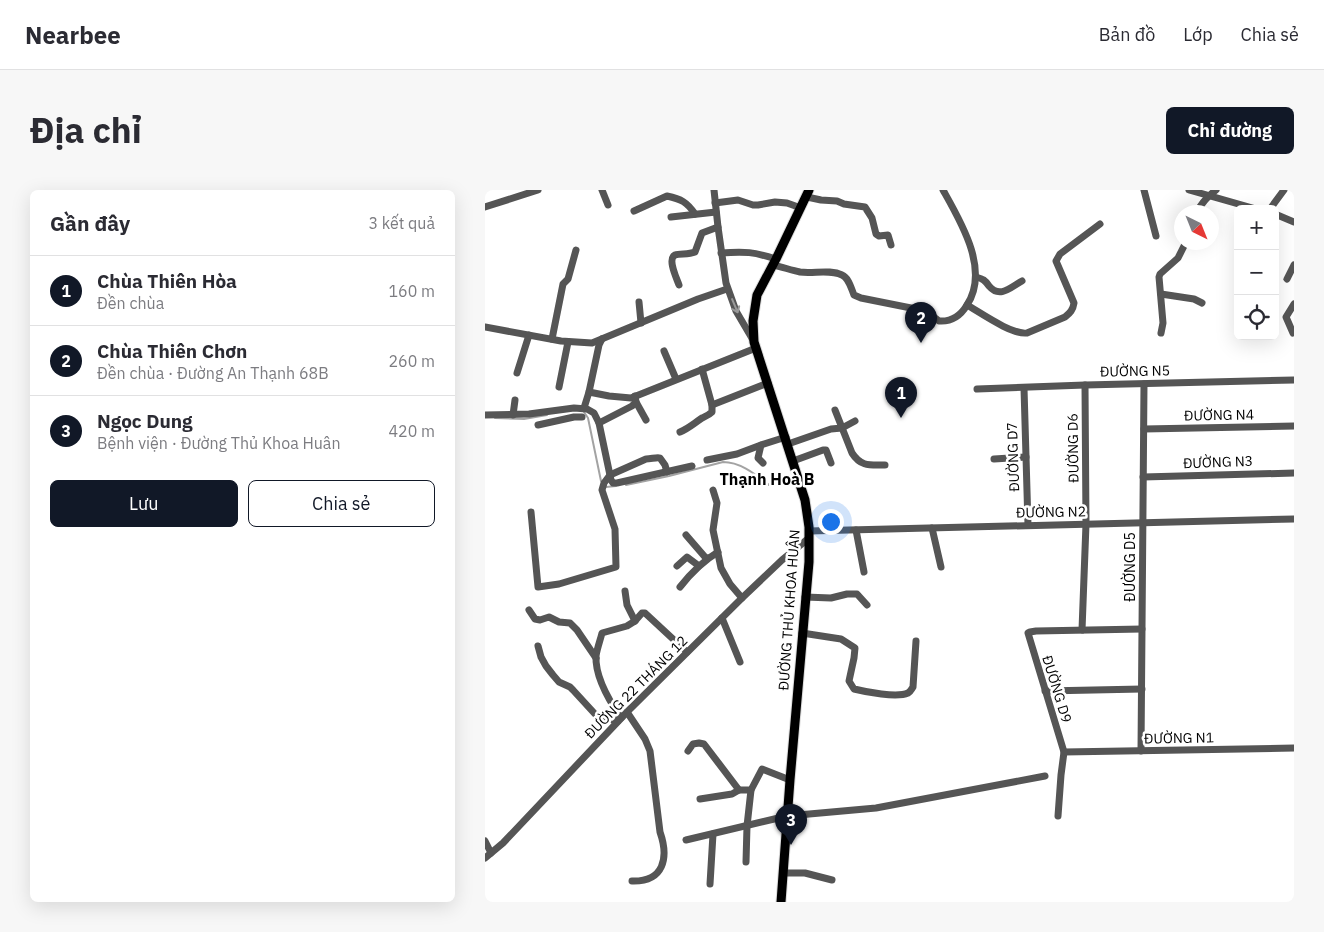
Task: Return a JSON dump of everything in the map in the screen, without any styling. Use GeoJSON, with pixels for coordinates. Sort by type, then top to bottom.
{"type":"FeatureCollection","features":[{"type":"Feature","properties":{"kind":"main road","name":"ĐƯỜNG THỦ KHOA HUÂN"},"geometry":{"type":"LineString","coordinates":[[781,902],[809,562],[809,535],[805,500],[755,345],[753,321],[757,294],[775,262],[808,193]]}},
{"type":"Feature","properties":{"kind":"street"},"geometry":{"type":"LineString","coordinates":[[485,207],[538,190]]}},
{"type":"Feature","properties":{"kind":"street"},"geometry":{"type":"LineString","coordinates":[[602,190],[608,205]]}},
{"type":"Feature","properties":{"kind":"street"},"geometry":{"type":"LineString","coordinates":[[599,423],[632,406],[636,399],[676,379],[702,370],[755,345],[736,311],[727,289],[714,190]]}},
{"type":"Feature","properties":{"kind":"street"},"geometry":{"type":"LineString","coordinates":[[721,253],[754,252],[800,272],[831,272],[841,274],[845,276],[854,295],[861,298],[926,312],[939,321],[952,320],[965,310],[972,297],[976,277],[974,258],[967,237],[943,190]]}},
{"type":"Feature","properties":{"kind":"street"},"geometry":{"type":"LineString","coordinates":[[1144,190],[1156,236]]}},
{"type":"Feature","properties":{"kind":"street"},"geometry":{"type":"LineString","coordinates":[[1189,190],[1213,192],[1246,205]]}},
{"type":"Feature","properties":{"kind":"street"},"geometry":{"type":"LineString","coordinates":[[1273,205],[1285,190]]}},
{"type":"Feature","properties":{"kind":"street"},"geometry":{"type":"LineString","coordinates":[[1202,205],[1213,192]]}},
{"type":"Feature","properties":{"kind":"street"},"geometry":{"type":"LineString","coordinates":[[808,193],[821,200],[837,200],[844,204],[865,207],[872,218],[875,234],[879,236],[888,235],[891,245]]}},
{"type":"Feature","properties":{"kind":"street"},"geometry":{"type":"LineString","coordinates":[[634,211],[667,196],[683,200],[695,214]]}},
{"type":"Feature","properties":{"kind":"street"},"geometry":{"type":"LineString","coordinates":[[715,204],[737,200],[753,205],[775,202],[787,203],[801,208]]}},
{"type":"Feature","properties":{"kind":"street"},"geometry":{"type":"LineString","coordinates":[[671,217],[716,212]]}},
{"type":"Feature","properties":{"kind":"street"},"geometry":{"type":"LineString","coordinates":[[1279,216],[1294,222]]}},
{"type":"Feature","properties":{"kind":"street"},"geometry":{"type":"LineString","coordinates":[[967,305],[1021,334],[1065,317],[1070,313],[1074,303],[1056,261],[1060,254],[1100,224]]}},
{"type":"Feature","properties":{"kind":"street"},"geometry":{"type":"LineString","coordinates":[[679,285],[671,262],[672,258],[675,255],[695,252],[702,233],[718,227]]}},
{"type":"Feature","properties":{"kind":"street"},"geometry":{"type":"LineString","coordinates":[[552,340],[563,284],[568,278],[576,250]]}},
{"type":"Feature","properties":{"kind":"street"},"geometry":{"type":"LineString","coordinates":[[1161,333],[1163,323],[1159,277],[1179,258],[1182,250]]}},
{"type":"Feature","properties":{"kind":"street"},"geometry":{"type":"LineString","coordinates":[[1287,279],[1294,265]]}},
{"type":"Feature","properties":{"kind":"street"},"geometry":{"type":"LineString","coordinates":[[976,277],[985,280],[997,292],[1002,292],[1022,281]]}},
{"type":"Feature","properties":{"kind":"street"},"geometry":{"type":"LineString","coordinates":[[485,327],[552,340],[591,343],[727,289]]}},
{"type":"Feature","properties":{"kind":"street"},"geometry":{"type":"LineString","coordinates":[[1161,294],[1202,303]]}},
{"type":"Feature","properties":{"kind":"street"},"geometry":{"type":"LineString","coordinates":[[639,302],[641,323]]}},
{"type":"Feature","properties":{"kind":"street"},"geometry":{"type":"LineString","coordinates":[[1293,333],[1286,316],[1294,304]]}},
{"type":"Feature","properties":{"kind":"street"},"geometry":{"type":"LineString","coordinates":[[517,373],[529,335]]}},
{"type":"Feature","properties":{"kind":"street"},"geometry":{"type":"LineString","coordinates":[[538,425],[575,413],[584,408],[602,339]]}},
{"type":"Feature","properties":{"kind":"street"},"geometry":{"type":"LineString","coordinates":[[559,386],[568,342]]}},
{"type":"Feature","properties":{"kind":"street"},"geometry":{"type":"LineString","coordinates":[[664,351],[676,379]]}},
{"type":"Feature","properties":{"kind":"street"},"geometry":{"type":"LineString","coordinates":[[679,432],[711,414],[713,410],[702,370]]}},
{"type":"Feature","properties":{"kind":"street","name":"ĐƯỜNG N5"},"geometry":{"type":"LineString","coordinates":[[977,389],[1294,380]]}},
{"type":"Feature","properties":{"kind":"street"},"geometry":{"type":"LineString","coordinates":[[712,404],[768,383]]}},
{"type":"Feature","properties":{"kind":"street","name":"ĐƯỜNG D5"},"geometry":{"type":"LineString","coordinates":[[1141,751],[1144,384]]}},
{"type":"Feature","properties":{"kind":"street","name":"ĐƯỜNG D6"},"geometry":{"type":"LineString","coordinates":[[1082,630],[1086,524],[1085,385]]}},
{"type":"Feature","properties":{"kind":"street","name":"ĐƯỜNG D7"},"geometry":{"type":"LineString","coordinates":[[1023,388],[1028,525]]}},
{"type":"Feature","properties":{"kind":"street"},"geometry":{"type":"LineString","coordinates":[[589,392],[636,399]]}},
{"type":"Feature","properties":{"kind":"street"},"geometry":{"type":"LineString","coordinates":[[636,399],[646,420]]}},
{"type":"Feature","properties":{"kind":"street"},"geometry":{"type":"LineString","coordinates":[[513,415],[515,400]]}},
{"type":"Feature","properties":{"kind":"street"},"geometry":{"type":"LineString","coordinates":[[584,408],[594,413],[599,423],[613,483],[693,466]]}},
{"type":"Feature","properties":{"kind":"street"},"geometry":{"type":"LineString","coordinates":[[835,410],[852,453],[858,461],[862,464],[885,465]]}},
{"type":"Feature","properties":{"kind":"street"},"geometry":{"type":"LineString","coordinates":[[485,415],[575,413]]}},
{"type":"Feature","properties":{"kind":"street"},"geometry":{"type":"LineString","coordinates":[[707,460],[737,454],[761,445],[842,428],[855,421]]}},
{"type":"Feature","properties":{"kind":"street","name":"ĐƯỜNG N4"},"geometry":{"type":"LineString","coordinates":[[1144,429],[1294,426]]}},
{"type":"Feature","properties":{"kind":"street"},"geometry":{"type":"LineString","coordinates":[[761,445],[758,458],[763,463]]}},
{"type":"Feature","properties":{"kind":"street"},"geometry":{"type":"LineString","coordinates":[[793,461],[827,450],[831,463]]}},
{"type":"Feature","properties":{"kind":"street"},"geometry":{"type":"LineString","coordinates":[[531,512],[538,587],[559,584],[616,567],[615,529],[602,490],[604,483],[610,475],[647,459],[658,457],[665,465],[667,472]]}},
{"type":"Feature","properties":{"kind":"street"},"geometry":{"type":"LineString","coordinates":[[994,459],[1026,457]]}},
{"type":"Feature","properties":{"kind":"street","name":"ĐƯỜNG N3"},"geometry":{"type":"LineString","coordinates":[[1143,477],[1294,472]]}},
{"type":"Feature","properties":{"kind":"street"},"geometry":{"type":"LineString","coordinates":[[713,490],[717,503],[713,530],[721,568],[742,598]]}},
{"type":"Feature","properties":{"kind":"street","name":"ĐƯỜNG N2"},"geometry":{"type":"LineString","coordinates":[[809,535],[856,530],[1294,519]]}},
{"type":"Feature","properties":{"kind":"street"},"geometry":{"type":"LineString","coordinates":[[932,528],[941,567]]}},
{"type":"Feature","properties":{"kind":"street"},"geometry":{"type":"LineString","coordinates":[[856,530],[864,572]]}},
{"type":"Feature","properties":{"kind":"street"},"geometry":{"type":"LineString","coordinates":[[686,535],[708,558]]}},
{"type":"Feature","properties":{"kind":"street","name":"ĐƯỜNG 22 THÁNG 12"},"geometry":{"type":"LineString","coordinates":[[488,855],[503,842],[620,719],[687,652],[809,535]]}},
{"type":"Feature","properties":{"kind":"street"},"geometry":{"type":"LineString","coordinates":[[680,587],[699,566],[718,552]]}},
{"type":"Feature","properties":{"kind":"street"},"geometry":{"type":"LineString","coordinates":[[677,566],[687,557],[699,566]]}},
{"type":"Feature","properties":{"kind":"street"},"geometry":{"type":"LineString","coordinates":[[625,591],[627,605],[635,621]]}},
{"type":"Feature","properties":{"kind":"street"},"geometry":{"type":"LineString","coordinates":[[805,597],[831,598],[847,594],[857,594],[867,605]]}},
{"type":"Feature","properties":{"kind":"street"},"geometry":{"type":"LineString","coordinates":[[529,610],[535,619],[540,620],[549,617],[559,622],[570,623],[596,658]]}},
{"type":"Feature","properties":{"kind":"street"},"geometry":{"type":"LineString","coordinates":[[620,719],[600,681],[596,658],[602,633],[627,626],[642,613],[645,613],[687,652]]}},
{"type":"Feature","properties":{"kind":"street"},"geometry":{"type":"LineString","coordinates":[[722,618],[740,662]]}},
{"type":"Feature","properties":{"kind":"street"},"geometry":{"type":"LineString","coordinates":[[1082,630],[1142,629]]}},
{"type":"Feature","properties":{"kind":"street","name":"ĐƯỜNG D9"},"geometry":{"type":"LineString","coordinates":[[1064,752],[1028,637],[1029,632],[1036,631],[1082,630]]}},
{"type":"Feature","properties":{"kind":"street"},"geometry":{"type":"LineString","coordinates":[[803,633],[841,639],[855,648],[849,681],[854,689],[877,694],[905,694],[910,692],[913,687],[916,641]]}},
{"type":"Feature","properties":{"kind":"street"},"geometry":{"type":"LineString","coordinates":[[538,646],[546,666],[559,682],[570,687],[595,714],[600,717],[620,719]]}},
{"type":"Feature","properties":{"kind":"street"},"geometry":{"type":"LineString","coordinates":[[1045,691],[1142,689]]}},
{"type":"Feature","properties":{"kind":"street"},"geometry":{"type":"LineString","coordinates":[[627,712],[645,739],[650,751],[660,832],[665,850],[664,858],[655,876],[642,882],[632,881]]}},
{"type":"Feature","properties":{"kind":"street"},"geometry":{"type":"LineString","coordinates":[[688,751],[693,744],[704,744],[739,790]]}},
{"type":"Feature","properties":{"kind":"street","name":"ĐƯỜNG N1"},"geometry":{"type":"LineString","coordinates":[[1064,752],[1294,748]]}},
{"type":"Feature","properties":{"kind":"street"},"geometry":{"type":"LineString","coordinates":[[1058,816],[1064,752]]}},
{"type":"Feature","properties":{"kind":"street"},"geometry":{"type":"LineString","coordinates":[[746,862],[751,790],[762,769],[790,780]]}},
{"type":"Feature","properties":{"kind":"street"},"geometry":{"type":"LineString","coordinates":[[686,840],[787,816],[876,808],[1045,776]]}},
{"type":"Feature","properties":{"kind":"street"},"geometry":{"type":"LineString","coordinates":[[700,799],[732,794],[739,790],[751,790]]}},
{"type":"Feature","properties":{"kind":"street"},"geometry":{"type":"LineString","coordinates":[[710,884],[713,834]]}},
{"type":"Feature","properties":{"kind":"street"},"geometry":{"type":"LineString","coordinates":[[485,841],[488,855]]}},
{"type":"Feature","properties":{"kind":"street"},"geometry":{"type":"LineString","coordinates":[[783,873],[805,873],[832,880]]}},
{"type":"Feature","properties":{"kind":"waterway"},"geometry":{"type":"LineString","coordinates":[[584,412],[588,418],[601,481]]}},
{"type":"Feature","properties":{"kind":"waterway"},"geometry":{"type":"LineString","coordinates":[[495,418],[524,419],[547,415]]}},
{"type":"Feature","properties":{"kind":"waterway"},"geometry":{"type":"LineString","coordinates":[[626,485],[723,462],[736,464],[753,473],[769,485]]}},
{"type":"Feature","properties":{"kind":"waterway"},"geometry":{"type":"LineString","coordinates":[[606,487],[616,486]]}},
{"type":"Feature","properties":{"kind":"place","name":"Chùa Thiên Chơn"},"geometry":{"type":"Point","coordinates":[921,343]}},
{"type":"Feature","properties":{"kind":"place","name":"Chùa Thiên Hòa"},"geometry":{"type":"Point","coordinates":[901,418]}},
{"type":"Feature","properties":{"kind":"place","name":"Ngọc Dung"},"geometry":{"type":"Point","coordinates":[791,845]}},
{"type":"Feature","properties":{"kind":"district","name":"Thạnh Hoà B"},"geometry":{"type":"Point","coordinates":[767,479]}}]}
